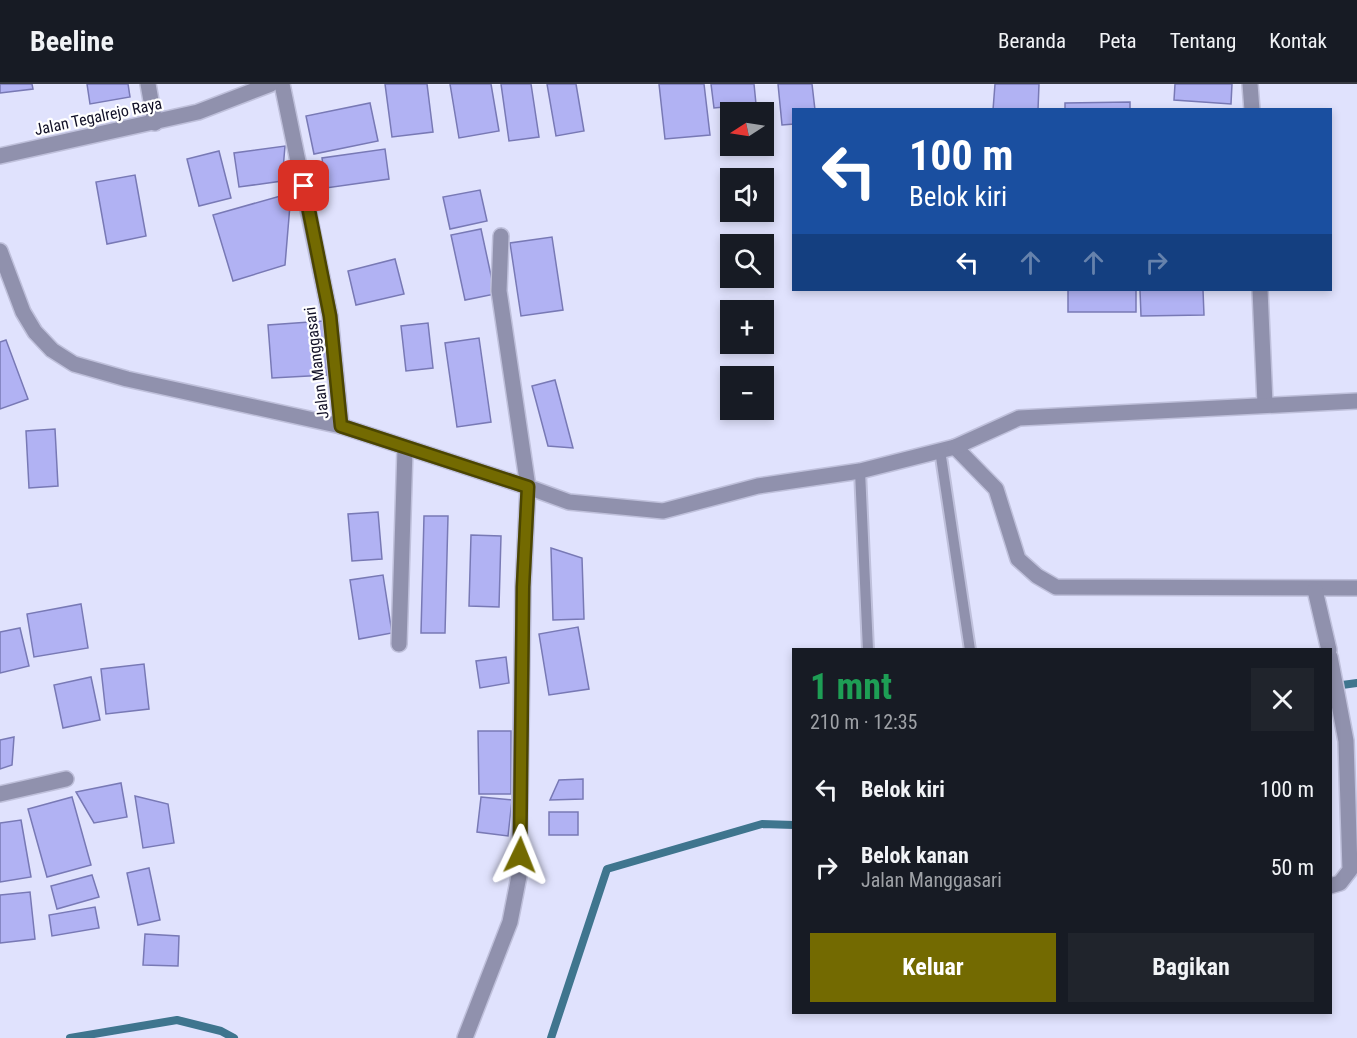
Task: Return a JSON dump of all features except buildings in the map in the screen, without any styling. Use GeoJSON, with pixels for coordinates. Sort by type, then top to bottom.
{"type":"FeatureCollection","features":[{"type":"Feature","properties":{"kind":"street"},"geometry":{"type":"LineString","coordinates":[[148,84],[155,123]]}},
{"type":"Feature","properties":{"kind":"street","name":"Jalan Tegalrejo Raya"},"geometry":{"type":"LineString","coordinates":[[0,156],[198,112],[271,84]]}},
{"type":"Feature","properties":{"kind":"street","name":"Jalan Manggasari"},"geometry":{"type":"LineString","coordinates":[[282,84],[330,316],[341,426]]}},
{"type":"Feature","properties":{"kind":"street"},"geometry":{"type":"LineString","coordinates":[[1250,84],[1252,108]]}},
{"type":"Feature","properties":{"kind":"street"},"geometry":{"type":"LineString","coordinates":[[465,1038],[510,922],[519,876],[523,587],[528,487],[499,291],[501,236]]}},
{"type":"Feature","properties":{"kind":"street"},"geometry":{"type":"LineString","coordinates":[[0,251],[23,312],[35,332],[52,350],[74,364],[127,380],[341,426],[569,502],[663,511],[758,486],[860,471],[948,448],[1019,418],[1357,401]]}},
{"type":"Feature","properties":{"kind":"street"},"geometry":{"type":"LineString","coordinates":[[1260,291],[1266,404]]}},
{"type":"Feature","properties":{"kind":"street"},"geometry":{"type":"LineString","coordinates":[[948,448],[996,489],[1018,559],[1037,576],[1056,587],[1315,590],[1357,588]]}},
{"type":"Feature","properties":{"kind":"street"},"geometry":{"type":"LineString","coordinates":[[399,644],[405,449]]}},
{"type":"Feature","properties":{"kind":"street"},"geometry":{"type":"LineString","coordinates":[[1315,590],[1328,648]]}},
{"type":"Feature","properties":{"kind":"street"},"geometry":{"type":"LineString","coordinates":[[1332,668],[1336,693],[1352,741],[1350,870],[1340,883],[1332,885]]}},
{"type":"Feature","properties":{"kind":"street"},"geometry":{"type":"LineString","coordinates":[[0,794],[66,779]]}},
{"type":"Feature","properties":{"kind":"lane"},"geometry":{"type":"LineString","coordinates":[[948,448],[970,648]]}},
{"type":"Feature","properties":{"kind":"lane"},"geometry":{"type":"LineString","coordinates":[[860,471],[868,648]]}},
{"type":"Feature","properties":{"kind":"waterway"},"geometry":{"type":"LineString","coordinates":[[1335,686],[1357,683]]}},
{"type":"Feature","properties":{"kind":"waterway"},"geometry":{"type":"LineString","coordinates":[[551,1038],[607,869],[762,824],[792,825]]}},
{"type":"Feature","properties":{"kind":"waterway"},"geometry":{"type":"LineString","coordinates":[[70,1038],[177,1020],[221,1031],[234,1038]]}},
{"type":"Feature","properties":{"kind":"route"},"geometry":{"type":"LineString","coordinates":[[304,186],[330,316],[341,426],[405,449],[528,487],[523,587],[520,855]]}}]}
